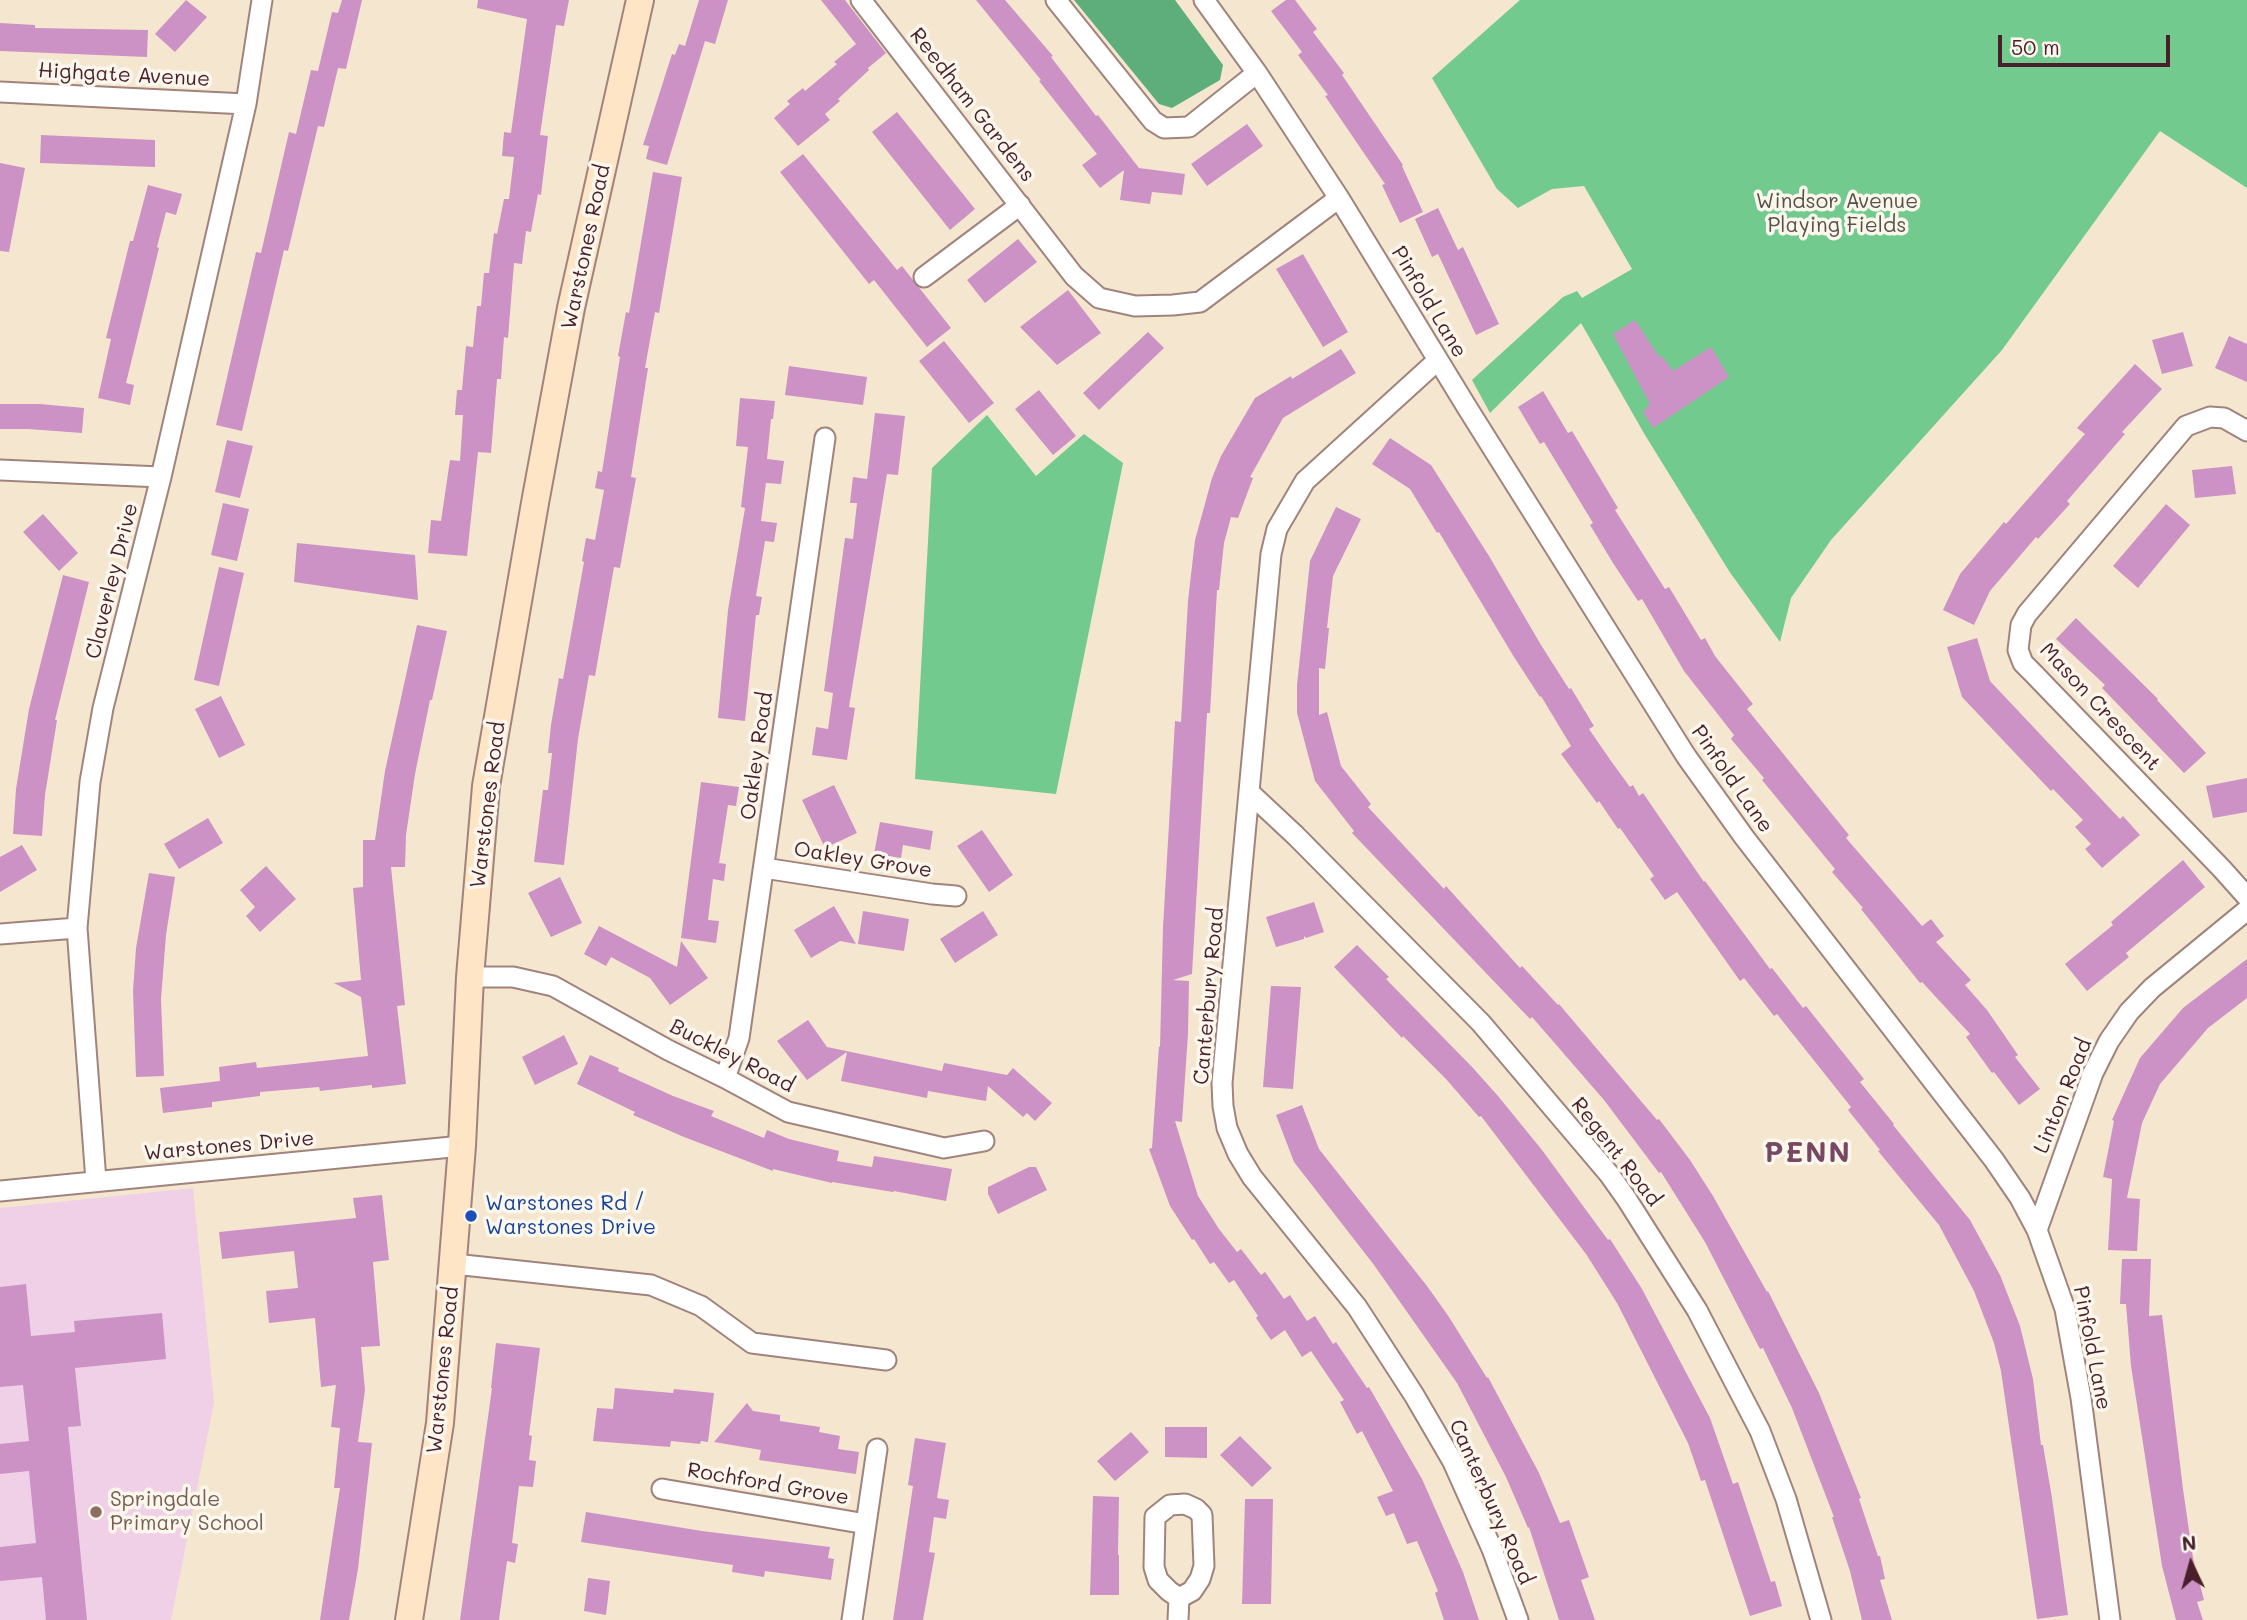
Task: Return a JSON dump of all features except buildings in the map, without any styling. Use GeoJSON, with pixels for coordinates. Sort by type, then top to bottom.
{"type":"FeatureCollection","features":[{"type":"Feature","properties":{"kind":"street","name":"Claverley Drive"},"geometry":{"type":"LineString","coordinates":[[96,1181],[77,928],[90,782],[103,708],[161,477],[246,104],[262,0]]}},
{"type":"Feature","properties":{"kind":"street","name":"Warstones Road"},"geometry":{"type":"LineString","coordinates":[[409,1620],[440,1423],[454,1264],[470,977],[486,786],[571,308],[640,0]]}},
{"type":"Feature","properties":{"kind":"street","name":"Reedham Gardens"},"geometry":{"type":"LineString","coordinates":[[861,0],[1074,276],[1099,298],[1135,306],[1200,302],[1339,198]]}},
{"type":"Feature","properties":{"kind":"street"},"geometry":{"type":"LineString","coordinates":[[1056,0],[1153,121],[1164,128],[1189,127],[1257,73]]}},
{"type":"Feature","properties":{"kind":"street","name":"Pinfold Lane"},"geometry":{"type":"LineString","coordinates":[[1204,0],[1257,73],[1339,198],[1686,756],[1744,837],[1994,1160],[2020,1198],[2037,1230],[2065,1309],[2081,1398],[2110,1620]]}},
{"type":"Feature","properties":{"kind":"street","name":"Highgate Avenue"},"geometry":{"type":"LineString","coordinates":[[0,92],[246,104]]}},
{"type":"Feature","properties":{"kind":"street","name":"Reedham Gardens"},"geometry":{"type":"LineString","coordinates":[[924,277],[1020,205]]}},
{"type":"Feature","properties":{"kind":"street","name":"Canterbury Road"},"geometry":{"type":"LineString","coordinates":[[1438,360],[1305,481],[1277,529],[1271,554],[1222,1083],[1223,1106],[1227,1128],[1252,1177],[1357,1307],[1414,1395],[1453,1462],[1492,1549],[1518,1620]]}},
{"type":"Feature","properties":{"kind":"street","name":"Mason Crescent"},"geometry":{"type":"LineString","coordinates":[[2247,431],[2224,418],[2210,417],[2186,426],[2027,614],[2018,637],[2018,650],[2023,663],[2247,897]]}},
{"type":"Feature","properties":{"kind":"street","name":"Oakley Road"},"geometry":{"type":"LineString","coordinates":[[725,1077],[739,1038],[825,438]]}},
{"type":"Feature","properties":{"kind":"street"},"geometry":{"type":"LineString","coordinates":[[0,470],[161,477]]}},
{"type":"Feature","properties":{"kind":"street","name":"Regent Road"},"geometry":{"type":"LineString","coordinates":[[1250,793],[1481,1023],[1609,1174],[1626,1198],[1697,1310],[1760,1431],[1786,1499],[1821,1620]]}},
{"type":"Feature","properties":{"kind":"street","name":"Oakley Grove"},"geometry":{"type":"LineString","coordinates":[[764,868],[956,896]]}},
{"type":"Feature","properties":{"kind":"street","name":"Linton Road"},"geometry":{"type":"LineString","coordinates":[[2037,1230],[2092,1073],[2109,1041],[2129,1012],[2152,988],[2247,910]]}},
{"type":"Feature","properties":{"kind":"street"},"geometry":{"type":"LineString","coordinates":[[0,934],[77,928]]}},
{"type":"Feature","properties":{"kind":"street","name":"Buckley Road"},"geometry":{"type":"LineString","coordinates":[[470,977],[513,977],[553,986],[788,1112],[944,1148],[984,1141]]}},
{"type":"Feature","properties":{"kind":"street","name":"Warstones Drive"},"geometry":{"type":"LineString","coordinates":[[0,1191],[462,1146]]}},
{"type":"Feature","properties":{"kind":"street"},"geometry":{"type":"LineString","coordinates":[[454,1264],[651,1285],[701,1306],[751,1343],[886,1360]]}},
{"type":"Feature","properties":{"kind":"street","name":"Rochford Grove"},"geometry":{"type":"LineString","coordinates":[[852,1620],[877,1449]]}},
{"type":"Feature","properties":{"kind":"street","name":"Rochford Grove"},"geometry":{"type":"LineString","coordinates":[[662,1489],[866,1524]]}},
{"type":"Feature","properties":{"kind":"street"},"geometry":{"type":"LineString","coordinates":[[1178,1620],[1179,1598]]}},
{"type":"Feature","properties":{"kind":"shaded area","name":"Springdale Primary School"},"geometry":{"type":"Polygon","coordinates":[[[193,1188],[214,1403],[171,1620],[0,1620],[0,1208],[193,1188]]]}},
{"type":"Feature","properties":{"kind":"green space"},"geometry":{"type":"Polygon","coordinates":[[[1074,0],[1175,0],[1223,65],[1220,80],[1172,108],[1159,104],[1074,0]]]}},
{"type":"Feature","properties":{"kind":"green space","name":"Windsor Avenue Playing Fields"},"geometry":{"type":"Polygon","coordinates":[[[1520,0],[2247,0],[2247,188],[2160,131],[2002,350],[1831,540],[1791,598],[1780,642],[1729,571],[1645,435],[1581,323],[1490,413],[1472,380],[1563,297],[1577,291],[1582,298],[1632,269],[1584,186],[1552,189],[1518,208],[1497,189],[1432,78],[1520,0]]]}},
{"type":"Feature","properties":{"kind":"green space"},"geometry":{"type":"Polygon","coordinates":[[[987,415],[1036,476],[1084,434],[1123,463],[1056,794],[915,779],[932,468],[987,415]]]}},
{"type":"Feature","properties":{"kind":"place","name":"Warstones Rd / Warstones Drive"},"geometry":{"type":"Point","coordinates":[471,1216]}},
{"type":"Feature","properties":{"kind":"place","name":"Springdale Primary School"},"geometry":{"type":"Point","coordinates":[96,1512]}},
{"type":"Feature","properties":{"kind":"district","name":"PENN"},"geometry":{"type":"Point","coordinates":[1808,1153]}}]}
